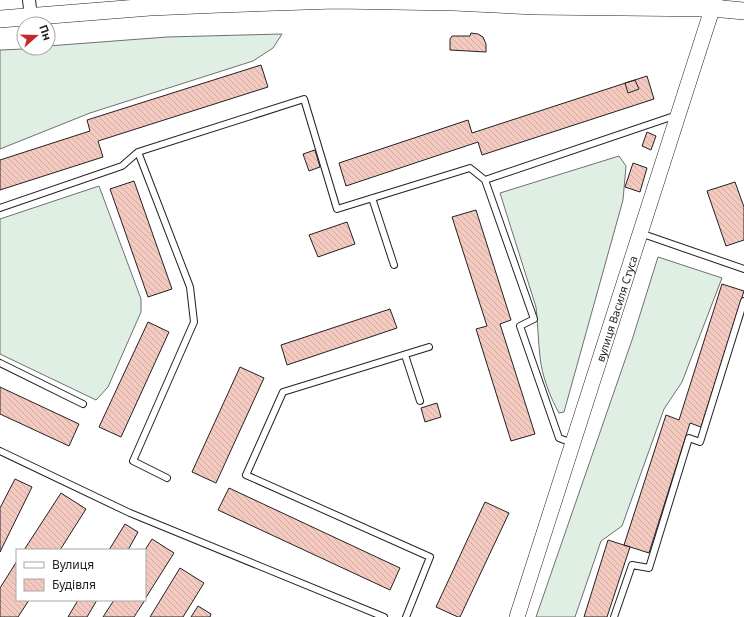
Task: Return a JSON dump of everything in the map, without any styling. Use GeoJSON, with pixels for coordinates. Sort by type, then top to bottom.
{"type":"FeatureCollection","features":[{"type":"Feature","properties":{"kind":"main road"},"geometry":{"type":"LineString","coordinates":[[43,16],[150,7],[323,1],[714,4],[744,11]]}},
{"type":"Feature","properties":{"kind":"main road"},"geometry":{"type":"LineString","coordinates":[[0,19],[16,18]]}},
{"type":"Feature","properties":{"kind":"street"},"geometry":{"type":"LineString","coordinates":[[29,0],[31,16]]}},
{"type":"Feature","properties":{"kind":"street","name":"вулиця Василя Стуса"},"geometry":{"type":"LineString","coordinates":[[517,617],[714,4]]}},
{"type":"Feature","properties":{"kind":"lane"},"geometry":{"type":"LineString","coordinates":[[0,208],[122,166],[138,152],[304,99],[337,209],[470,168],[485,180],[534,319],[520,326],[559,438],[573,444]]}},
{"type":"Feature","properties":{"kind":"lane"},"geometry":{"type":"LineString","coordinates":[[485,180],[678,114]]}},
{"type":"Feature","properties":{"kind":"lane"},"geometry":{"type":"LineString","coordinates":[[138,152],[190,287],[194,322],[133,462],[168,478]]}},
{"type":"Feature","properties":{"kind":"lane"},"geometry":{"type":"LineString","coordinates":[[372,198],[394,265]]}},
{"type":"Feature","properties":{"kind":"lane"},"geometry":{"type":"LineString","coordinates":[[640,233],[744,269]]}},
{"type":"Feature","properties":{"kind":"lane"},"geometry":{"type":"LineString","coordinates":[[614,617],[632,565],[649,568],[689,438],[700,442],[744,301]]}},
{"type":"Feature","properties":{"kind":"lane"},"geometry":{"type":"LineString","coordinates":[[406,617],[430,557],[246,475],[283,392],[429,347]]}},
{"type":"Feature","properties":{"kind":"lane"},"geometry":{"type":"LineString","coordinates":[[405,355],[420,401]]}},
{"type":"Feature","properties":{"kind":"lane"},"geometry":{"type":"LineString","coordinates":[[0,363],[83,404]]}},
{"type":"Feature","properties":{"kind":"lane"},"geometry":{"type":"LineString","coordinates":[[0,451],[130,513],[384,617]]}},
{"type":"Feature","properties":{"kind":"green space"},"geometry":{"type":"Polygon","coordinates":[[[282,34],[273,48],[253,61],[90,113],[0,149],[0,50],[16,49],[16,56],[56,56],[56,45],[167,37],[282,34]]]}},
{"type":"Feature","properties":{"kind":"green space"},"geometry":{"type":"Polygon","coordinates":[[[619,156],[626,166],[623,200],[564,412],[559,413],[550,393],[541,364],[536,307],[500,193],[619,156]]]}},
{"type":"Feature","properties":{"kind":"green space"},"geometry":{"type":"Polygon","coordinates":[[[99,186],[141,299],[141,312],[108,387],[96,400],[0,354],[0,219],[99,186]]]}},
{"type":"Feature","properties":{"kind":"green space"},"geometry":{"type":"Polygon","coordinates":[[[658,257],[722,278],[682,382],[664,409],[622,526],[601,541],[575,617],[536,617],[632,340],[658,257]]]}},
{"type":"Feature","properties":{"kind":"building"},"geometry":{"type":"Polygon","coordinates":[[[471,33],[478,34],[483,37],[486,44],[486,52],[450,50],[450,39],[452,36],[470,36],[471,33]]]}},
{"type":"Feature","properties":{"kind":"building"},"geometry":{"type":"Polygon","coordinates":[[[261,65],[268,87],[98,141],[103,157],[0,190],[0,160],[90,131],[87,120],[261,65]]]}},
{"type":"Feature","properties":{"kind":"building"},"geometry":{"type":"Polygon","coordinates":[[[647,76],[654,99],[482,155],[478,142],[346,186],[339,163],[468,120],[472,133],[647,76]]]}},
{"type":"Feature","properties":{"kind":"building"},"geometry":{"type":"Polygon","coordinates":[[[635,80],[639,89],[628,93],[625,83],[635,80]]]}},
{"type":"Feature","properties":{"kind":"building"},"geometry":{"type":"Polygon","coordinates":[[[647,132],[656,136],[651,150],[642,146],[647,132]]]}},
{"type":"Feature","properties":{"kind":"building"},"geometry":{"type":"Polygon","coordinates":[[[315,150],[320,167],[309,171],[303,154],[315,150]]]}},
{"type":"Feature","properties":{"kind":"building"},"geometry":{"type":"Polygon","coordinates":[[[633,163],[647,168],[640,192],[625,187],[633,163]]]}},
{"type":"Feature","properties":{"kind":"building"},"geometry":{"type":"Polygon","coordinates":[[[134,181],[172,289],[148,297],[110,189],[134,181]]]}},
{"type":"Feature","properties":{"kind":"building"},"geometry":{"type":"Polygon","coordinates":[[[735,182],[744,207],[744,240],[726,246],[707,191],[735,182]]]}},
{"type":"Feature","properties":{"kind":"building"},"geometry":{"type":"Polygon","coordinates":[[[476,210],[511,320],[500,324],[535,434],[511,441],[476,329],[487,326],[452,217],[476,210]]]}},
{"type":"Feature","properties":{"kind":"building"},"geometry":{"type":"Polygon","coordinates":[[[347,222],[355,244],[318,257],[309,235],[347,222]]]}},
{"type":"Feature","properties":{"kind":"building"},"geometry":{"type":"Polygon","coordinates":[[[722,284],[744,291],[701,427],[690,423],[649,553],[624,545],[666,415],[679,420],[722,284]]]}},
{"type":"Feature","properties":{"kind":"building"},"geometry":{"type":"Polygon","coordinates":[[[390,309],[397,328],[287,365],[281,345],[390,309]]]}},
{"type":"Feature","properties":{"kind":"building"},"geometry":{"type":"Polygon","coordinates":[[[148,322],[169,332],[121,437],[99,427],[148,322]]]}},
{"type":"Feature","properties":{"kind":"building"},"geometry":{"type":"Polygon","coordinates":[[[240,367],[264,378],[216,483],[192,472],[240,367]]]}},
{"type":"Feature","properties":{"kind":"building"},"geometry":{"type":"Polygon","coordinates":[[[0,387],[79,424],[69,446],[0,414],[0,387]]]}},
{"type":"Feature","properties":{"kind":"building"},"geometry":{"type":"Polygon","coordinates":[[[437,403],[441,417],[425,422],[421,408],[437,403]]]}},
{"type":"Feature","properties":{"kind":"building"},"geometry":{"type":"Polygon","coordinates":[[[15,479],[32,487],[0,552],[0,508],[15,479]]]}},
{"type":"Feature","properties":{"kind":"building"},"geometry":{"type":"Polygon","coordinates":[[[229,488],[400,568],[390,590],[218,510],[229,488]]]}},
{"type":"Feature","properties":{"kind":"building"},"geometry":{"type":"Polygon","coordinates":[[[61,493],[86,509],[61,549],[25,549],[61,493]]]}},
{"type":"Feature","properties":{"kind":"building"},"geometry":{"type":"Polygon","coordinates":[[[485,502],[509,513],[460,617],[458,617],[436,607],[485,502]]]}},
{"type":"Feature","properties":{"kind":"building"},"geometry":{"type":"Polygon","coordinates":[[[125,524],[138,532],[129,549],[110,549],[125,524]]]}},
{"type":"Feature","properties":{"kind":"building"},"geometry":{"type":"Polygon","coordinates":[[[152,539],[174,553],[146,597],[146,549],[152,539]]]}},
{"type":"Feature","properties":{"kind":"building"},"geometry":{"type":"Polygon","coordinates":[[[608,540],[630,547],[607,617],[584,617],[608,540]]]}},
{"type":"Feature","properties":{"kind":"building"},"geometry":{"type":"Polygon","coordinates":[[[16,563],[16,601],[28,601],[18,617],[0,617],[0,588],[16,563]]]}},
{"type":"Feature","properties":{"kind":"building"},"geometry":{"type":"Polygon","coordinates":[[[180,568],[204,583],[183,617],[150,617],[180,568]]]}},
{"type":"Feature","properties":{"kind":"building"},"geometry":{"type":"Polygon","coordinates":[[[77,601],[96,601],[87,617],[68,617],[77,601]]]}},
{"type":"Feature","properties":{"kind":"building"},"geometry":{"type":"Polygon","coordinates":[[[113,601],[144,601],[134,617],[103,617],[113,601]]]}},
{"type":"Feature","properties":{"kind":"building"},"geometry":{"type":"Polygon","coordinates":[[[198,606],[211,614],[210,617],[191,617],[198,606]]]}}]}
